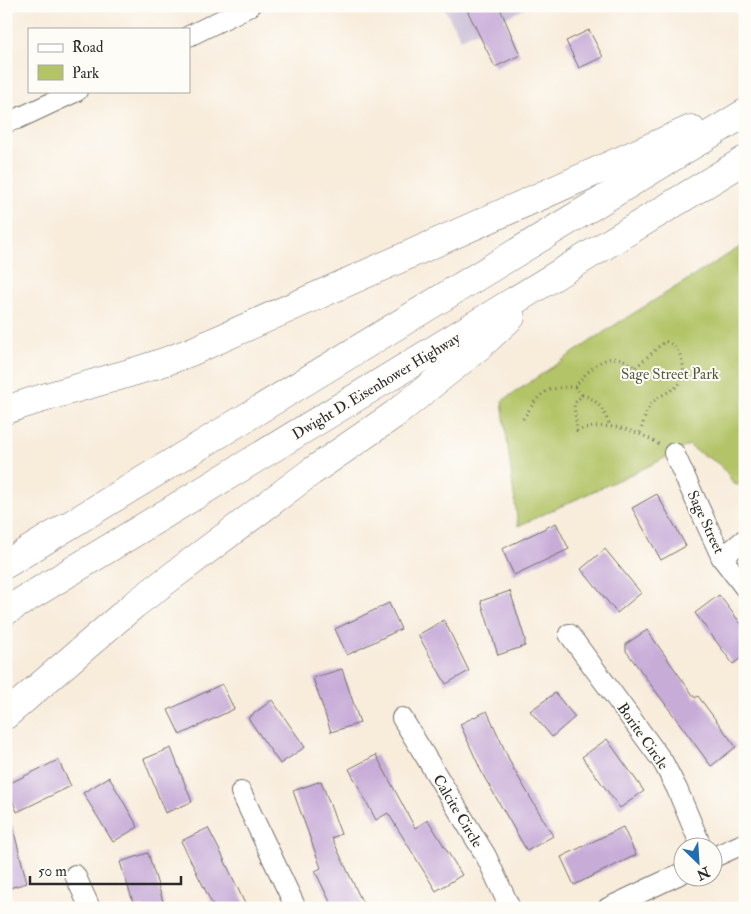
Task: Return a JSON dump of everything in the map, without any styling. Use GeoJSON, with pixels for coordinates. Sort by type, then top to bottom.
{"type":"FeatureCollection","features":[{"type":"Feature","properties":{"kind":"highway"},"geometry":{"type":"LineString","coordinates":[[6,410],[42,397],[103,381],[193,351],[745,105]]}},
{"type":"Feature","properties":{"kind":"highway"},"geometry":{"type":"LineString","coordinates":[[6,564],[745,113]]}},
{"type":"Feature","properties":{"kind":"highway","name":"Dwight D. Eisenhower Highway"},"geometry":{"type":"LineString","coordinates":[[6,611],[745,160]]}},
{"type":"Feature","properties":{"kind":"highway"},"geometry":{"type":"LineString","coordinates":[[6,715],[134,604],[229,532],[438,380],[481,345],[550,280]]}},
{"type":"Feature","properties":{"kind":"highway"},"geometry":{"type":"LineString","coordinates":[[6,403],[42,397]]}},
{"type":"Feature","properties":{"kind":"street"},"geometry":{"type":"LineString","coordinates":[[190,36],[250,6]]}},
{"type":"Feature","properties":{"kind":"street"},"geometry":{"type":"LineString","coordinates":[[6,122],[17,119],[75,92]]}},
{"type":"Feature","properties":{"kind":"street","name":"Sage Street"},"geometry":{"type":"LineString","coordinates":[[674,453],[722,558],[745,588]]}},
{"type":"Feature","properties":{"kind":"street"},"geometry":{"type":"LineString","coordinates":[[722,558],[745,539]]}},
{"type":"Feature","properties":{"kind":"street","name":"Borite Circle"},"geometry":{"type":"LineString","coordinates":[[569,634],[663,762],[677,788],[697,836]]}},
{"type":"Feature","properties":{"kind":"street","name":"Calcite Circle"},"geometry":{"type":"LineString","coordinates":[[402,718],[486,856],[510,908]]}},
{"type":"Feature","properties":{"kind":"street"},"geometry":{"type":"LineString","coordinates":[[241,792],[296,908]]}},
{"type":"Feature","properties":{"kind":"street"},"geometry":{"type":"LineString","coordinates":[[724,852],[745,843]]}},
{"type":"Feature","properties":{"kind":"street"},"geometry":{"type":"LineString","coordinates":[[74,875],[90,908]]}},
{"type":"Feature","properties":{"kind":"street"},"geometry":{"type":"LineString","coordinates":[[608,908],[674,877]]}},
{"type":"Feature","properties":{"kind":"path"},"geometry":{"type":"LineString","coordinates":[[575,387],[589,370],[602,362],[613,358],[626,360],[635,368],[665,340],[672,344],[679,352],[683,366],[683,380],[650,406],[640,433]]}},
{"type":"Feature","properties":{"kind":"path"},"geometry":{"type":"LineString","coordinates":[[523,419],[537,398],[553,387],[575,387],[582,395],[591,397],[603,409],[610,426]]}},
{"type":"Feature","properties":{"kind":"path"},"geometry":{"type":"LineString","coordinates":[[582,395],[574,404],[577,431],[591,426],[610,426],[640,433],[674,453]]}},
{"type":"Feature","properties":{"kind":"shaded area"},"geometry":{"type":"Polygon","coordinates":[[[443,6],[530,6],[461,39],[443,6]]]}},
{"type":"Feature","properties":{"kind":"green space","name":"Sage Street Park"},"geometry":{"type":"Polygon","coordinates":[[[745,244],[745,486],[733,484],[723,468],[689,445],[653,464],[518,526],[502,401],[610,328],[745,244]]]}},
{"type":"Feature","properties":{"kind":"building"},"geometry":{"type":"Polygon","coordinates":[[[465,6],[499,6],[520,55],[495,67],[465,6]]]}},
{"type":"Feature","properties":{"kind":"building"},"geometry":{"type":"Polygon","coordinates":[[[589,30],[603,57],[579,68],[566,41],[589,30]]]}},
{"type":"Feature","properties":{"kind":"building"},"geometry":{"type":"Polygon","coordinates":[[[657,494],[686,546],[661,560],[632,508],[657,494]]]}},
{"type":"Feature","properties":{"kind":"building"},"geometry":{"type":"Polygon","coordinates":[[[556,523],[569,549],[514,575],[502,549],[556,523]]]}},
{"type":"Feature","properties":{"kind":"building"},"geometry":{"type":"Polygon","coordinates":[[[605,549],[641,593],[617,613],[581,569],[605,549]]]}},
{"type":"Feature","properties":{"kind":"building"},"geometry":{"type":"Polygon","coordinates":[[[510,591],[525,639],[525,646],[498,655],[481,601],[510,591]]]}},
{"type":"Feature","properties":{"kind":"building"},"geometry":{"type":"Polygon","coordinates":[[[719,595],[745,629],[745,655],[733,664],[695,613],[719,595]]]}},
{"type":"Feature","properties":{"kind":"building"},"geometry":{"type":"Polygon","coordinates":[[[389,603],[401,629],[347,655],[335,629],[389,603]]]}},
{"type":"Feature","properties":{"kind":"building"},"geometry":{"type":"Polygon","coordinates":[[[444,620],[469,671],[446,684],[418,635],[444,620]]]}},
{"type":"Feature","properties":{"kind":"building"},"geometry":{"type":"Polygon","coordinates":[[[647,630],[695,698],[698,696],[736,747],[711,766],[626,651],[626,644],[647,630]]]}},
{"type":"Feature","properties":{"kind":"building"},"geometry":{"type":"Polygon","coordinates":[[[342,669],[360,723],[331,732],[313,678],[342,669]]]}},
{"type":"Feature","properties":{"kind":"building"},"geometry":{"type":"Polygon","coordinates":[[[222,684],[234,709],[180,735],[168,710],[222,684]]]}},
{"type":"Feature","properties":{"kind":"building"},"geometry":{"type":"Polygon","coordinates":[[[555,693],[575,717],[552,737],[530,711],[555,693]]]}},
{"type":"Feature","properties":{"kind":"building"},"geometry":{"type":"Polygon","coordinates":[[[272,700],[305,747],[280,764],[248,718],[272,700]]]}},
{"type":"Feature","properties":{"kind":"building"},"geometry":{"type":"Polygon","coordinates":[[[487,711],[513,768],[553,836],[527,851],[483,775],[460,724],[487,711]]]}},
{"type":"Feature","properties":{"kind":"building"},"geometry":{"type":"Polygon","coordinates":[[[607,739],[644,791],[620,808],[582,757],[607,739]]]}},
{"type":"Feature","properties":{"kind":"building"},"geometry":{"type":"Polygon","coordinates":[[[171,748],[192,802],[165,813],[144,759],[171,748]]]}},
{"type":"Feature","properties":{"kind":"building"},"geometry":{"type":"Polygon","coordinates":[[[376,755],[415,828],[428,820],[462,875],[436,891],[388,813],[376,820],[349,769],[376,755]]]}},
{"type":"Feature","properties":{"kind":"building"},"geometry":{"type":"Polygon","coordinates":[[[58,760],[71,786],[17,812],[6,785],[58,760]]]}},
{"type":"Feature","properties":{"kind":"building"},"geometry":{"type":"Polygon","coordinates":[[[109,777],[138,827],[113,842],[83,793],[109,777]]]}},
{"type":"Feature","properties":{"kind":"building"},"geometry":{"type":"Polygon","coordinates":[[[321,781],[341,834],[332,838],[365,908],[333,908],[315,871],[321,868],[293,791],[321,781]]]}},
{"type":"Feature","properties":{"kind":"building"},"geometry":{"type":"Polygon","coordinates":[[[12,824],[27,883],[6,889],[6,825],[12,824]]]}},
{"type":"Feature","properties":{"kind":"building"},"geometry":{"type":"Polygon","coordinates":[[[623,827],[636,855],[574,885],[561,857],[623,827]]]}},
{"type":"Feature","properties":{"kind":"building"},"geometry":{"type":"Polygon","coordinates":[[[208,828],[247,908],[214,908],[181,841],[208,828]]]}},
{"type":"Feature","properties":{"kind":"building"},"geometry":{"type":"Polygon","coordinates":[[[148,853],[165,908],[135,908],[120,862],[148,853]]]}}]}
